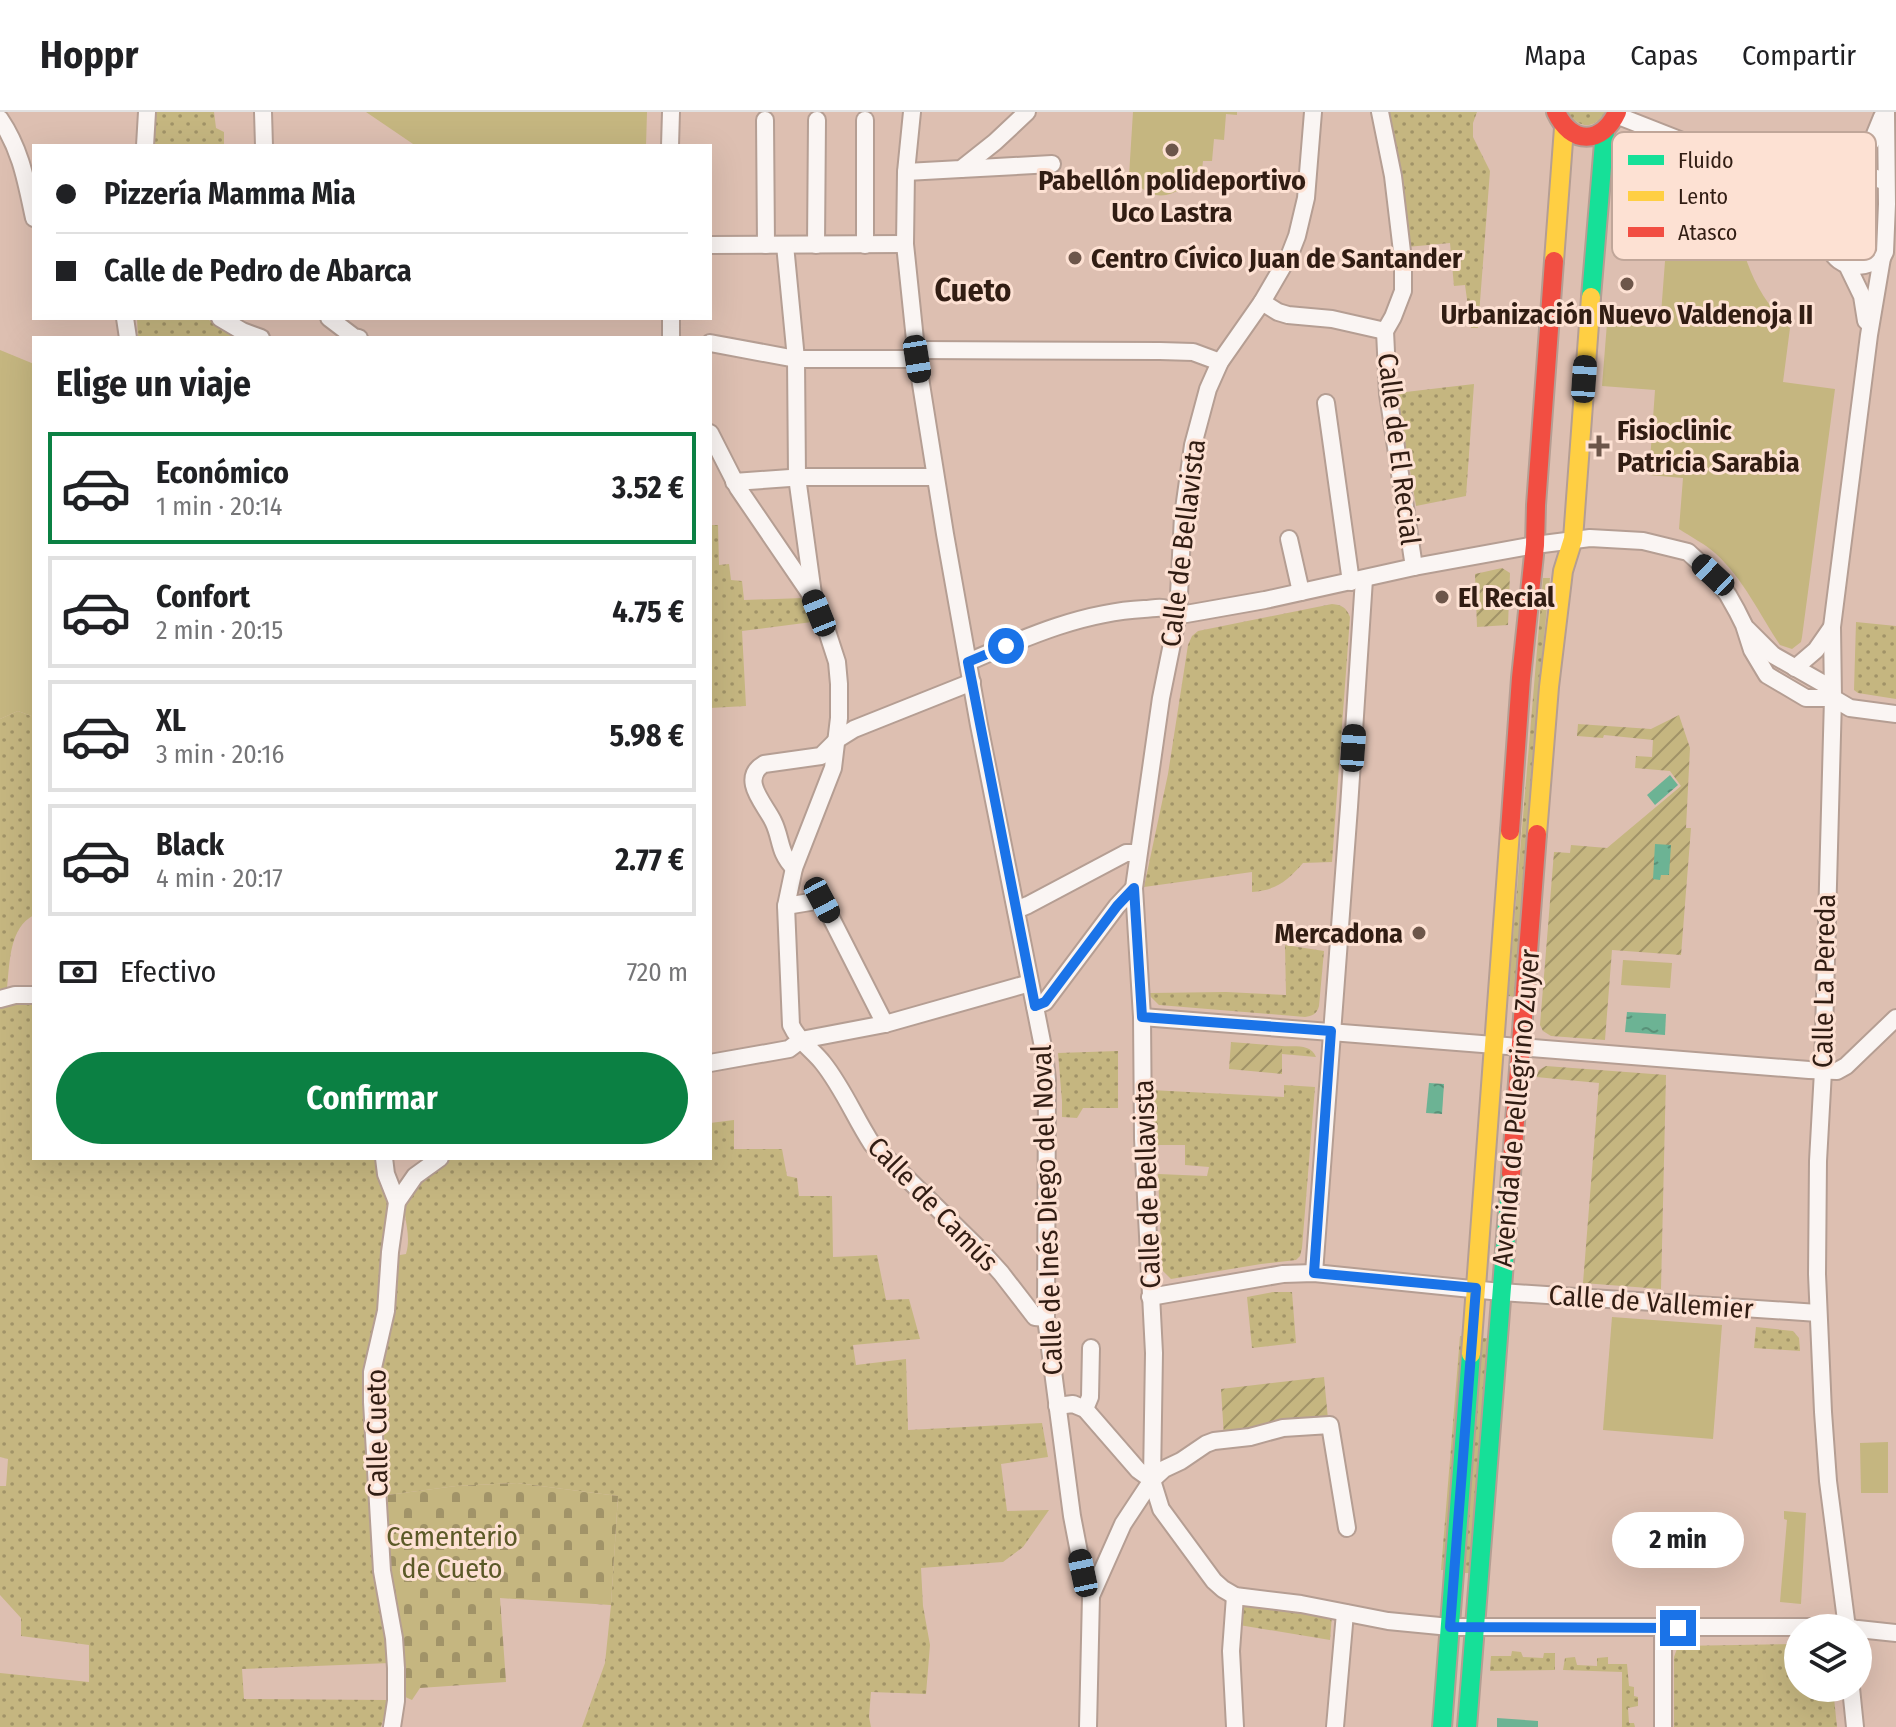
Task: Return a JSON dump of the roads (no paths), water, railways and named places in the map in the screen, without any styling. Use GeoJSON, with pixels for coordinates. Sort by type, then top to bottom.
{"type":"FeatureCollection","features":[{"type":"Feature","properties":{"kind":"main road"},"geometry":{"type":"LineString","coordinates":[[1560,120],[1572,134],[1590,137],[1605,131],[1617,114]]}},
{"type":"Feature","properties":{"kind":"main road","name":"Avenida de Pellegrino Zuyer"},"geometry":{"type":"LineString","coordinates":[[1442,1727],[1521,678],[1535,545],[1560,120]]}},
{"type":"Feature","properties":{"kind":"main road","name":"Avenida de Pellegrino Zuyer"},"geometry":{"type":"LineString","coordinates":[[1467,1727],[1549,687],[1563,571],[1573,539],[1605,131]]}},
{"type":"Feature","properties":{"kind":"street"},"geometry":{"type":"LineString","coordinates":[[145,144],[147,112]]}},
{"type":"Feature","properties":{"kind":"street"},"geometry":{"type":"LineString","coordinates":[[263,112],[264,144]]}},
{"type":"Feature","properties":{"kind":"street"},"geometry":{"type":"LineString","coordinates":[[670,144],[671,112]]}},
{"type":"Feature","properties":{"kind":"street","name":"Calle de Inés Diego del Noval"},"geometry":{"type":"LineString","coordinates":[[912,112],[906,172],[905,244],[917,355],[935,477],[979,725],[1045,1058],[1048,1102],[1046,1318],[1078,1550],[1091,1596],[1088,1727]]}},
{"type":"Feature","properties":{"kind":"street"},"geometry":{"type":"LineString","coordinates":[[961,169],[1027,112]]}},
{"type":"Feature","properties":{"kind":"street","name":"Calle de Bellavista"},"geometry":{"type":"LineString","coordinates":[[1235,1596],[1214,1581],[1161,1509],[1152,1480],[1154,1353],[1143,1138],[1142,1017],[1134,888],[1161,698],[1178,614],[1183,516],[1193,445],[1216,369],[1262,302],[1297,236],[1306,198],[1313,112]]}},
{"type":"Feature","properties":{"kind":"street"},"geometry":{"type":"LineString","coordinates":[[1262,302],[1288,315],[1332,319],[1385,331],[1403,291],[1403,260],[1393,176],[1380,112]]}},
{"type":"Feature","properties":{"kind":"street"},"geometry":{"type":"LineString","coordinates":[[1876,132],[1885,112]]}},
{"type":"Feature","properties":{"kind":"street"},"geometry":{"type":"LineString","coordinates":[[1885,112],[1886,182],[1891,206],[1888,252]]}},
{"type":"Feature","properties":{"kind":"street"},"geometry":{"type":"LineString","coordinates":[[1617,114],[1662,132]]}},
{"type":"Feature","properties":{"kind":"street"},"geometry":{"type":"LineString","coordinates":[[0,119],[16,145],[32,209]]}},
{"type":"Feature","properties":{"kind":"street"},"geometry":{"type":"LineString","coordinates":[[765,120],[766,245]]}},
{"type":"Feature","properties":{"kind":"street"},"geometry":{"type":"LineString","coordinates":[[816,245],[817,120]]}},
{"type":"Feature","properties":{"kind":"street"},"geometry":{"type":"LineString","coordinates":[[865,120],[865,245]]}},
{"type":"Feature","properties":{"kind":"street"},"geometry":{"type":"LineString","coordinates":[[906,172],[1052,164]]}},
{"type":"Feature","properties":{"kind":"street"},"geometry":{"type":"LineString","coordinates":[[1876,178],[1886,182]]}},
{"type":"Feature","properties":{"kind":"street"},"geometry":{"type":"LineString","coordinates":[[712,245],[905,244]]}},
{"type":"Feature","properties":{"kind":"street","name":"Calle de Camús"},"geometry":{"type":"LineString","coordinates":[[785,245],[796,359],[797,477],[813,598]]}},
{"type":"Feature","properties":{"kind":"street","name":"Calle La Pereda"},"geometry":{"type":"LineString","coordinates":[[1845,1614],[1828,1481],[1818,1313],[1818,1175],[1833,698],[1832,627],[1869,335],[1888,252]]}},
{"type":"Feature","properties":{"kind":"street"},"geometry":{"type":"LineString","coordinates":[[1840,260],[1855,266],[1867,265],[1875,260]]}},
{"type":"Feature","properties":{"kind":"street","name":"Calle La Pereda"},"geometry":{"type":"LineString","coordinates":[[1847,265],[1862,296],[1869,335]]}},
{"type":"Feature","properties":{"kind":"street"},"geometry":{"type":"LineString","coordinates":[[223,320],[256,336]]}},
{"type":"Feature","properties":{"kind":"street"},"geometry":{"type":"LineString","coordinates":[[332,320],[352,336]]}},
{"type":"Feature","properties":{"kind":"street","name":"Calle de El Recial"},"geometry":{"type":"LineString","coordinates":[[1385,331],[1388,394],[1414,567]]}},
{"type":"Feature","properties":{"kind":"street"},"geometry":{"type":"LineString","coordinates":[[712,343],[796,359],[1193,352],[1216,369]]}},
{"type":"Feature","properties":{"kind":"street"},"geometry":{"type":"LineString","coordinates":[[1314,1273],[1351,791],[1357,581],[1326,403]]}},
{"type":"Feature","properties":{"kind":"street","name":"Calle de Camús"},"geometry":{"type":"LineString","coordinates":[[712,437],[734,482],[813,598],[837,662],[838,739],[828,782],[794,868],[786,906],[791,1025],[825,1065],[872,1144],[981,1251],[1035,1317],[1046,1318]]}},
{"type":"Feature","properties":{"kind":"street"},"geometry":{"type":"LineString","coordinates":[[734,482],[797,477],[935,477]]}},
{"type":"Feature","properties":{"kind":"street"},"geometry":{"type":"LineString","coordinates":[[1289,539],[1301,592]]}},
{"type":"Feature","properties":{"kind":"street","name":"Calle de El Recial"},"geometry":{"type":"LineString","coordinates":[[968,662],[1080,619],[1141,609],[1163,608],[1178,614],[1573,539],[1643,541],[1688,552],[1713,575],[1728,595],[1744,625],[1752,650],[1767,675],[1806,698],[1832,725]]}},
{"type":"Feature","properties":{"kind":"street","name":"Calle de El Recial"},"geometry":{"type":"LineString","coordinates":[[1744,625],[1773,655],[1824,684],[1833,698]]}},
{"type":"Feature","properties":{"kind":"street"},"geometry":{"type":"LineString","coordinates":[[1795,668],[1816,650],[1832,627]]}},
{"type":"Feature","properties":{"kind":"street"},"geometry":{"type":"LineString","coordinates":[[794,868],[785,860],[774,822],[755,791],[754,774],[758,768],[764,764],[821,756],[854,729],[972,682]]}},
{"type":"Feature","properties":{"kind":"street"},"geometry":{"type":"LineString","coordinates":[[1806,698],[1833,698],[1850,708],[1896,714]]}},
{"type":"Feature","properties":{"kind":"street"},"geometry":{"type":"LineString","coordinates":[[1016,910],[1126,853],[1138,853]]}},
{"type":"Feature","properties":{"kind":"street"},"geometry":{"type":"LineString","coordinates":[[1035,1006],[1045,1002],[1134,888]]}},
{"type":"Feature","properties":{"kind":"street"},"geometry":{"type":"LineString","coordinates":[[786,906],[822,900],[885,1024]]}},
{"type":"Feature","properties":{"kind":"street"},"geometry":{"type":"LineString","coordinates":[[712,1063],[789,1049],[801,1040],[885,1024],[1030,983]]}},
{"type":"Feature","properties":{"kind":"street"},"geometry":{"type":"LineString","coordinates":[[0,999],[32,995]]}},
{"type":"Feature","properties":{"kind":"street"},"geometry":{"type":"LineString","coordinates":[[1142,1017],[1823,1071],[1837,1071],[1846,1066],[1896,1018]]}},
{"type":"Feature","properties":{"kind":"street"},"geometry":{"type":"LineString","coordinates":[[384,1160],[397,1202]]}},
{"type":"Feature","properties":{"kind":"street"},"geometry":{"type":"LineString","coordinates":[[397,1202],[415,1176],[437,1160]]}},
{"type":"Feature","properties":{"kind":"street","name":"Calle Cueto"},"geometry":{"type":"LineString","coordinates":[[392,1727],[396,1668],[382,1571],[372,1372],[386,1311],[397,1202]]}},
{"type":"Feature","properties":{"kind":"street","name":"Calle de Vallemier"},"geometry":{"type":"LineString","coordinates":[[1150,1297],[1283,1274],[1314,1273],[1501,1292],[1818,1313]]}},
{"type":"Feature","properties":{"kind":"street"},"geometry":{"type":"LineString","coordinates":[[1085,1409],[1090,1397],[1091,1348]]}},
{"type":"Feature","properties":{"kind":"street"},"geometry":{"type":"LineString","coordinates":[[1057,1406],[1073,1404],[1085,1409],[1138,1470],[1152,1480]]}},
{"type":"Feature","properties":{"kind":"street"},"geometry":{"type":"LineString","coordinates":[[1091,1596],[1123,1524],[1152,1480],[1164,1469],[1214,1441],[1236,1440],[1283,1428],[1330,1425],[1347,1528]]}},
{"type":"Feature","properties":{"kind":"street"},"geometry":{"type":"LineString","coordinates":[[1235,1727],[1231,1651],[1235,1596],[1301,1604],[1388,1621],[1450,1627],[1784,1628]]}},
{"type":"Feature","properties":{"kind":"street"},"geometry":{"type":"LineString","coordinates":[[1335,1727],[1345,1613]]}},
{"type":"Feature","properties":{"kind":"street"},"geometry":{"type":"LineString","coordinates":[[1663,1628],[1663,1727]]}},
{"type":"Feature","properties":{"kind":"street"},"geometry":{"type":"LineString","coordinates":[[1872,1630],[1896,1633]]}},
{"type":"Feature","properties":{"kind":"street"},"geometry":{"type":"LineString","coordinates":[[1852,1702],[1855,1727]]}},
{"type":"Feature","properties":{"kind":"water"},"geometry":{"type":"Polygon","coordinates":[[[1670,775],[1678,785],[1655,805],[1647,795],[1670,775]]]}},
{"type":"Feature","properties":{"kind":"water"},"geometry":{"type":"Polygon","coordinates":[[[1655,844],[1671,845],[1669,875],[1661,875],[1660,880],[1653,879],[1655,844]]]}},
{"type":"Feature","properties":{"kind":"water"},"geometry":{"type":"Polygon","coordinates":[[[1627,1012],[1666,1014],[1665,1035],[1625,1032],[1627,1012]]]}},
{"type":"Feature","properties":{"kind":"water"},"geometry":{"type":"Polygon","coordinates":[[[1429,1083],[1444,1084],[1442,1114],[1426,1113],[1429,1083]]]}},
{"type":"Feature","properties":{"kind":"water"},"geometry":{"type":"Polygon","coordinates":[[[1497,1718],[1538,1721],[1538,1727],[1497,1727],[1497,1718]]]}},
{"type":"Feature","properties":{"kind":"place","name":"Pabellón polideportivo Uco Lastra"},"geometry":{"type":"Point","coordinates":[1172,150]}},
{"type":"Feature","properties":{"kind":"place","name":"Centro Cívico Juan de Santander"},"geometry":{"type":"Point","coordinates":[1075,258]}},
{"type":"Feature","properties":{"kind":"place","name":"Urbanización Nuevo Valdenoja II"},"geometry":{"type":"Point","coordinates":[1627,284]}},
{"type":"Feature","properties":{"kind":"place","name":"Fisioclinic Patricia Sarabia"},"geometry":{"type":"Point","coordinates":[1599,446]}},
{"type":"Feature","properties":{"kind":"place","name":"El Recial"},"geometry":{"type":"Point","coordinates":[1442,597]}},
{"type":"Feature","properties":{"kind":"place","name":"Mercadona"},"geometry":{"type":"Point","coordinates":[1419,933]}},
{"type":"Feature","properties":{"kind":"district","name":"Cueto"},"geometry":{"type":"Point","coordinates":[973,290]}},
{"type":"Feature","properties":{"kind":"park label","name":"Cementerio de Cueto"},"geometry":{"type":"Point","coordinates":[452,1552]}}]}
